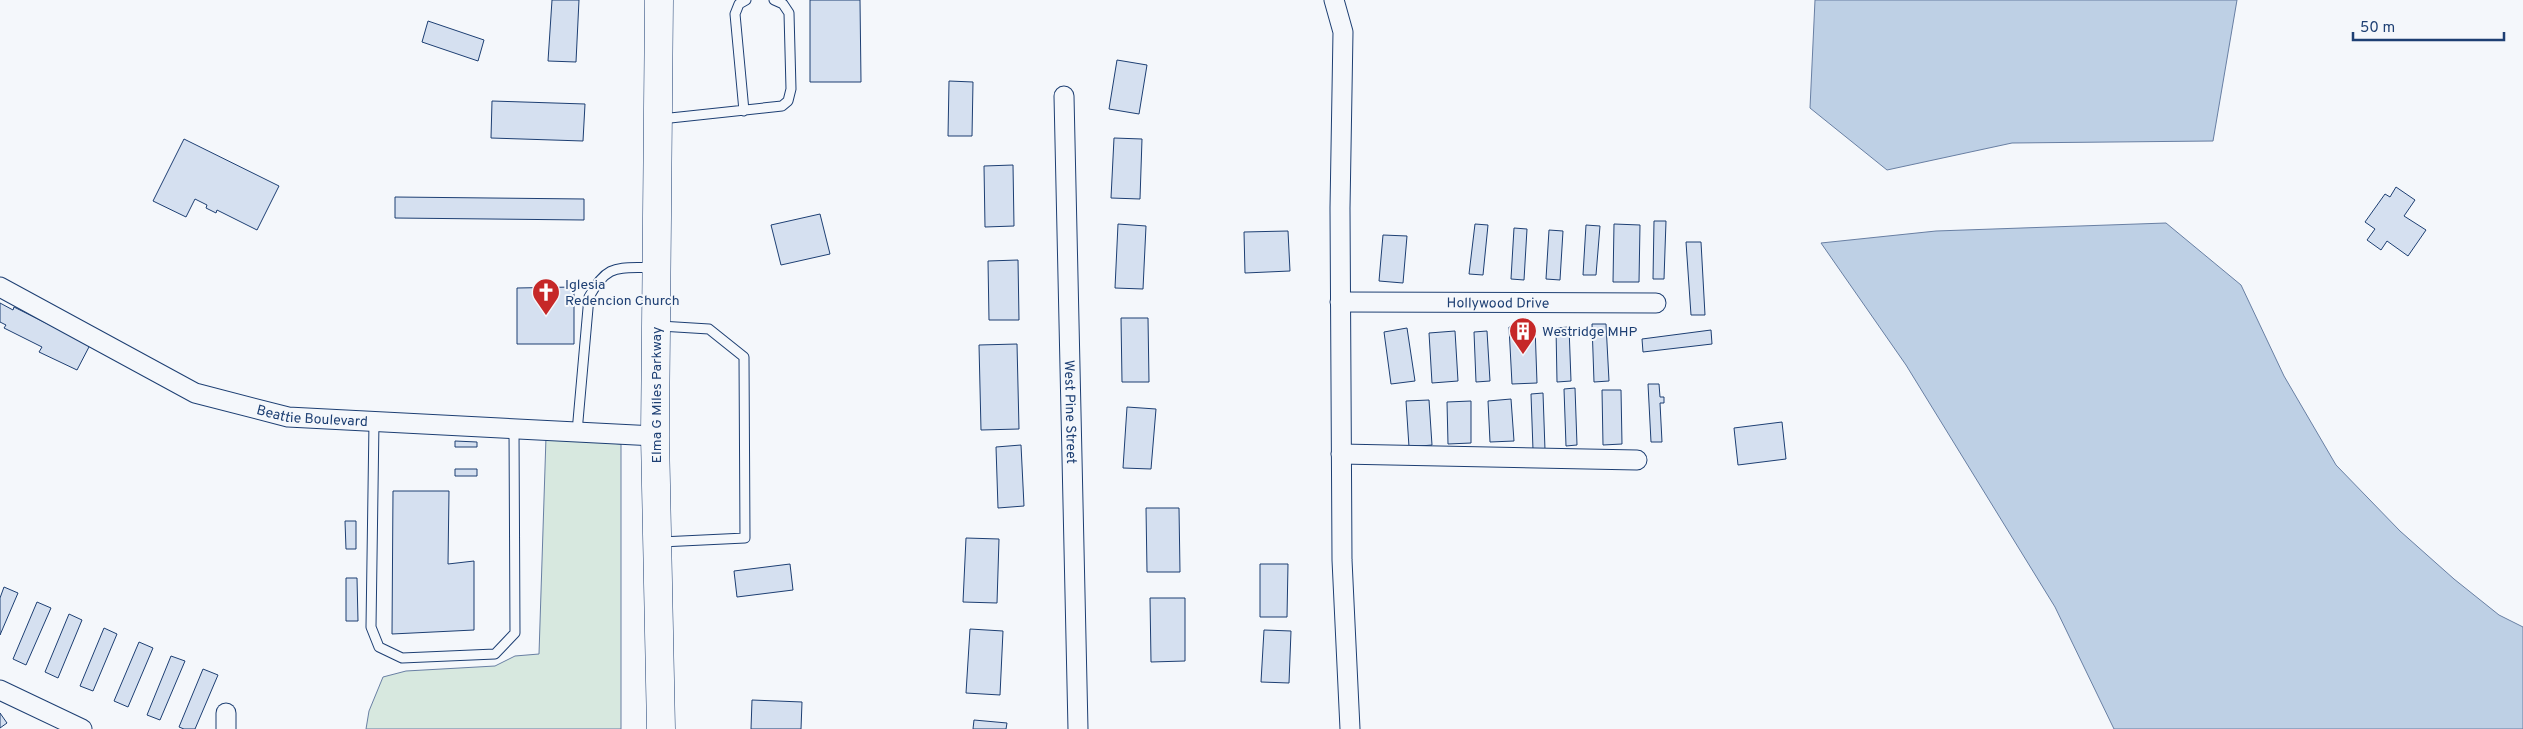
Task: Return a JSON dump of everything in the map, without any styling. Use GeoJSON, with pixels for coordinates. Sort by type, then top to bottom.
{"type":"FeatureCollection","features":[{"type":"Feature","properties":{"kind":"main road","name":"Elma G Miles Parkway"},"geometry":{"type":"LineString","coordinates":[[659,0],[655,436],[661,729]]}},
{"type":"Feature","properties":{"kind":"street"},"geometry":{"type":"LineString","coordinates":[[1334,0],[1343,32],[1340,302],[1342,560],[1350,729]]}},
{"type":"Feature","properties":{"kind":"street","name":"West Pine Street"},"geometry":{"type":"LineString","coordinates":[[1064,96],[1078,729]]}},
{"type":"Feature","properties":{"kind":"street","name":"Beattie Boulevard"},"geometry":{"type":"LineString","coordinates":[[0,287],[194,393],[288,418],[655,436]]}},
{"type":"Feature","properties":{"kind":"street","name":"Hollywood Drive"},"geometry":{"type":"LineString","coordinates":[[1340,302],[1656,303]]}},
{"type":"Feature","properties":{"kind":"street"},"geometry":{"type":"LineString","coordinates":[[1341,454],[1637,460]]}},
{"type":"Feature","properties":{"kind":"street"},"geometry":{"type":"LineString","coordinates":[[0,690],[82,729]]}},
{"type":"Feature","properties":{"kind":"lane"},"geometry":{"type":"LineString","coordinates":[[744,111],[734,14],[739,4],[746,0]]}},
{"type":"Feature","properties":{"kind":"lane"},"geometry":{"type":"LineString","coordinates":[[658,119],[782,106],[788,101],[790,89],[789,13],[783,4],[774,0]]}},
{"type":"Feature","properties":{"kind":"lane"},"geometry":{"type":"LineString","coordinates":[[577,432],[589,297],[598,280],[611,269],[657,267]]}},
{"type":"Feature","properties":{"kind":"lane"},"geometry":{"type":"LineString","coordinates":[[656,326],[709,329],[744,357],[745,538],[658,542]]}},
{"type":"Feature","properties":{"kind":"lane"},"geometry":{"type":"LineString","coordinates":[[374,422],[371,627],[379,647],[402,658],[495,654],[515,633],[514,429]]}},
{"type":"Feature","properties":{"kind":"shaded area"},"geometry":{"type":"Polygon","coordinates":[[[546,437],[621,444],[621,729],[366,729],[369,711],[383,677],[406,671],[495,666],[515,656],[539,654],[546,437]]]}},
{"type":"Feature","properties":{"kind":"water"},"geometry":{"type":"Polygon","coordinates":[[[1815,0],[2237,0],[2213,141],[2012,143],[1887,170],[1810,108],[1815,0]]]}},
{"type":"Feature","properties":{"kind":"water"},"geometry":{"type":"Polygon","coordinates":[[[2166,223],[2241,285],[2284,376],[2336,465],[2400,531],[2454,579],[2499,615],[2523,627],[2523,729],[2114,729],[2055,607],[1906,365],[1821,243],[1936,231],[2166,223]]]}},
{"type":"Feature","properties":{"kind":"building"},"geometry":{"type":"Polygon","coordinates":[[[552,0],[579,0],[576,62],[548,61],[552,0]]]}},
{"type":"Feature","properties":{"kind":"building"},"geometry":{"type":"Polygon","coordinates":[[[810,0],[860,0],[861,82],[810,82],[810,0]]]}},
{"type":"Feature","properties":{"kind":"building"},"geometry":{"type":"Polygon","coordinates":[[[428,21],[484,40],[478,61],[422,42],[428,21]]]}},
{"type":"Feature","properties":{"kind":"building"},"geometry":{"type":"Polygon","coordinates":[[[1117,60],[1147,65],[1139,114],[1109,109],[1117,60]]]}},
{"type":"Feature","properties":{"kind":"building"},"geometry":{"type":"Polygon","coordinates":[[[949,81],[973,82],[972,136],[948,136],[949,81]]]}},
{"type":"Feature","properties":{"kind":"building"},"geometry":{"type":"Polygon","coordinates":[[[492,101],[585,104],[583,141],[491,138],[492,101]]]}},
{"type":"Feature","properties":{"kind":"building"},"geometry":{"type":"Polygon","coordinates":[[[1114,138],[1142,139],[1140,199],[1111,198],[1114,138]]]}},
{"type":"Feature","properties":{"kind":"building"},"geometry":{"type":"Polygon","coordinates":[[[184,139],[279,186],[257,230],[217,210],[216,213],[206,208],[207,205],[195,199],[186,217],[153,201],[184,139]]]}},
{"type":"Feature","properties":{"kind":"building"},"geometry":{"type":"Polygon","coordinates":[[[1013,165],[1014,226],[985,227],[984,166],[1013,165]]]}},
{"type":"Feature","properties":{"kind":"building"},"geometry":{"type":"Polygon","coordinates":[[[2396,187],[2415,200],[2404,216],[2426,230],[2408,256],[2387,241],[2381,250],[2367,240],[2375,229],[2365,222],[2385,194],[2390,197],[2396,187]]]}},
{"type":"Feature","properties":{"kind":"building"},"geometry":{"type":"Polygon","coordinates":[[[395,197],[584,199],[584,220],[395,218],[395,197]]]}},
{"type":"Feature","properties":{"kind":"building"},"geometry":{"type":"Polygon","coordinates":[[[820,214],[830,254],[781,265],[771,225],[820,214]]]}},
{"type":"Feature","properties":{"kind":"building"},"geometry":{"type":"Polygon","coordinates":[[[1654,221],[1666,221],[1664,279],[1653,279],[1654,221]]]}},
{"type":"Feature","properties":{"kind":"building"},"geometry":{"type":"Polygon","coordinates":[[[1118,224],[1146,226],[1143,289],[1115,288],[1118,224]]]}},
{"type":"Feature","properties":{"kind":"building"},"geometry":{"type":"Polygon","coordinates":[[[1475,224],[1488,225],[1483,275],[1469,274],[1475,224]]]}},
{"type":"Feature","properties":{"kind":"building","name":"Westridge MHP"},"geometry":{"type":"Polygon","coordinates":[[[1614,224],[1640,225],[1639,282],[1613,282],[1614,224]]]}},
{"type":"Feature","properties":{"kind":"building"},"geometry":{"type":"Polygon","coordinates":[[[1586,225],[1600,226],[1596,275],[1583,275],[1586,225]]]}},
{"type":"Feature","properties":{"kind":"building"},"geometry":{"type":"Polygon","coordinates":[[[1514,228],[1527,229],[1524,280],[1511,279],[1514,228]]]}},
{"type":"Feature","properties":{"kind":"building"},"geometry":{"type":"Polygon","coordinates":[[[1549,230],[1563,231],[1560,280],[1546,279],[1549,230]]]}},
{"type":"Feature","properties":{"kind":"building"},"geometry":{"type":"Polygon","coordinates":[[[1288,231],[1290,271],[1245,273],[1244,232],[1288,231]]]}},
{"type":"Feature","properties":{"kind":"building"},"geometry":{"type":"Polygon","coordinates":[[[1383,235],[1407,236],[1403,283],[1379,281],[1383,235]]]}},
{"type":"Feature","properties":{"kind":"building"},"geometry":{"type":"Polygon","coordinates":[[[1686,242],[1701,242],[1705,315],[1691,315],[1686,242]]]}},
{"type":"Feature","properties":{"kind":"building"},"geometry":{"type":"Polygon","coordinates":[[[1018,260],[1019,320],[989,320],[988,261],[1018,260]]]}},
{"type":"Feature","properties":{"kind":"building","name":"Iglesia Redencion Church"},"geometry":{"type":"Polygon","coordinates":[[[574,287],[574,344],[517,344],[517,288],[574,287]]]}},
{"type":"Feature","properties":{"kind":"building"},"geometry":{"type":"Polygon","coordinates":[[[0,303],[13,310],[14,307],[90,345],[77,370],[39,352],[42,347],[4,328],[6,325],[0,322],[0,303]]]}},
{"type":"Feature","properties":{"kind":"building"},"geometry":{"type":"Polygon","coordinates":[[[1121,318],[1148,318],[1149,382],[1122,382],[1121,318]]]}},
{"type":"Feature","properties":{"kind":"building","name":"Westridge MHP"},"geometry":{"type":"Polygon","coordinates":[[[1592,324],[1606,324],[1609,381],[1594,382],[1592,324]]]}},
{"type":"Feature","properties":{"kind":"building","name":"Westridge MHP"},"geometry":{"type":"Polygon","coordinates":[[[1535,326],[1537,383],[1512,384],[1509,327],[1535,326]]]}},
{"type":"Feature","properties":{"kind":"building","name":"Westridge MHP"},"geometry":{"type":"Polygon","coordinates":[[[1569,327],[1571,381],[1557,382],[1556,328],[1569,327]]]}},
{"type":"Feature","properties":{"kind":"building"},"geometry":{"type":"Polygon","coordinates":[[[1407,328],[1415,381],[1391,384],[1384,332],[1407,328]]]}},
{"type":"Feature","properties":{"kind":"building"},"geometry":{"type":"Polygon","coordinates":[[[1711,330],[1712,344],[1643,352],[1642,339],[1711,330]]]}},
{"type":"Feature","properties":{"kind":"building"},"geometry":{"type":"Polygon","coordinates":[[[1455,331],[1458,381],[1432,383],[1429,333],[1455,331]]]}},
{"type":"Feature","properties":{"kind":"building"},"geometry":{"type":"Polygon","coordinates":[[[1487,331],[1490,381],[1476,382],[1474,332],[1487,331]]]}},
{"type":"Feature","properties":{"kind":"building"},"geometry":{"type":"Polygon","coordinates":[[[1017,344],[1019,429],[981,430],[979,345],[1017,344]]]}},
{"type":"Feature","properties":{"kind":"building"},"geometry":{"type":"Polygon","coordinates":[[[1648,384],[1659,384],[1660,397],[1664,397],[1664,403],[1660,403],[1662,442],[1651,442],[1648,384]]]}},
{"type":"Feature","properties":{"kind":"building"},"geometry":{"type":"Polygon","coordinates":[[[1575,388],[1577,445],[1566,446],[1564,389],[1575,388]]]}},
{"type":"Feature","properties":{"kind":"building"},"geometry":{"type":"Polygon","coordinates":[[[1602,390],[1621,390],[1622,444],[1603,445],[1602,390]]]}},
{"type":"Feature","properties":{"kind":"building"},"geometry":{"type":"Polygon","coordinates":[[[1543,393],[1545,450],[1533,450],[1531,394],[1543,393]]]}},
{"type":"Feature","properties":{"kind":"building"},"geometry":{"type":"Polygon","coordinates":[[[1511,399],[1514,441],[1490,442],[1488,401],[1511,399]]]}},
{"type":"Feature","properties":{"kind":"building"},"geometry":{"type":"Polygon","coordinates":[[[1429,400],[1432,445],[1409,447],[1406,401],[1429,400]]]}},
{"type":"Feature","properties":{"kind":"building"},"geometry":{"type":"Polygon","coordinates":[[[1471,401],[1471,443],[1448,444],[1447,402],[1471,401]]]}},
{"type":"Feature","properties":{"kind":"building"},"geometry":{"type":"Polygon","coordinates":[[[1127,407],[1156,409],[1151,469],[1123,468],[1127,407]]]}},
{"type":"Feature","properties":{"kind":"building"},"geometry":{"type":"Polygon","coordinates":[[[1782,422],[1786,459],[1738,465],[1734,428],[1782,422]]]}},
{"type":"Feature","properties":{"kind":"building"},"geometry":{"type":"Polygon","coordinates":[[[455,441],[477,442],[477,447],[455,447],[455,441]]]}},
{"type":"Feature","properties":{"kind":"building"},"geometry":{"type":"Polygon","coordinates":[[[1021,445],[1024,506],[998,508],[996,447],[1021,445]]]}},
{"type":"Feature","properties":{"kind":"building"},"geometry":{"type":"Polygon","coordinates":[[[455,469],[477,469],[477,476],[455,476],[455,469]]]}},
{"type":"Feature","properties":{"kind":"building"},"geometry":{"type":"Polygon","coordinates":[[[393,491],[449,491],[448,564],[474,561],[474,630],[392,634],[393,491]]]}},
{"type":"Feature","properties":{"kind":"building"},"geometry":{"type":"Polygon","coordinates":[[[1146,508],[1179,508],[1180,572],[1147,572],[1146,508]]]}},
{"type":"Feature","properties":{"kind":"building"},"geometry":{"type":"Polygon","coordinates":[[[345,521],[356,521],[356,549],[346,549],[345,521]]]}},
{"type":"Feature","properties":{"kind":"building"},"geometry":{"type":"Polygon","coordinates":[[[966,538],[999,539],[997,603],[963,602],[966,538]]]}},
{"type":"Feature","properties":{"kind":"building"},"geometry":{"type":"Polygon","coordinates":[[[790,564],[793,590],[737,597],[734,571],[790,564]]]}},
{"type":"Feature","properties":{"kind":"building"},"geometry":{"type":"Polygon","coordinates":[[[1260,564],[1288,564],[1287,617],[1260,617],[1260,564]]]}},
{"type":"Feature","properties":{"kind":"building"},"geometry":{"type":"Polygon","coordinates":[[[346,578],[357,578],[358,621],[346,621],[346,578]]]}},
{"type":"Feature","properties":{"kind":"building"},"geometry":{"type":"Polygon","coordinates":[[[4,587],[18,593],[0,635],[0,598],[4,587]]]}},
{"type":"Feature","properties":{"kind":"building"},"geometry":{"type":"Polygon","coordinates":[[[1150,598],[1185,598],[1185,661],[1151,662],[1150,598]]]}},
{"type":"Feature","properties":{"kind":"building"},"geometry":{"type":"Polygon","coordinates":[[[37,602],[51,608],[26,665],[13,659],[37,602]]]}},
{"type":"Feature","properties":{"kind":"building"},"geometry":{"type":"Polygon","coordinates":[[[69,614],[82,620],[58,678],[45,672],[69,614]]]}},
{"type":"Feature","properties":{"kind":"building"},"geometry":{"type":"Polygon","coordinates":[[[104,628],[117,634],[93,691],[80,686],[104,628]]]}},
{"type":"Feature","properties":{"kind":"building"},"geometry":{"type":"Polygon","coordinates":[[[970,629],[1003,631],[1000,695],[966,693],[970,629]]]}},
{"type":"Feature","properties":{"kind":"building"},"geometry":{"type":"Polygon","coordinates":[[[1264,630],[1291,631],[1289,683],[1261,682],[1264,630]]]}},
{"type":"Feature","properties":{"kind":"building"},"geometry":{"type":"Polygon","coordinates":[[[139,642],[153,648],[128,707],[114,701],[139,642]]]}},
{"type":"Feature","properties":{"kind":"building"},"geometry":{"type":"Polygon","coordinates":[[[171,656],[185,661],[160,720],[147,715],[171,656]]]}},
{"type":"Feature","properties":{"kind":"building"},"geometry":{"type":"Polygon","coordinates":[[[203,669],[218,675],[195,729],[184,729],[179,727],[203,669]]]}},
{"type":"Feature","properties":{"kind":"building"},"geometry":{"type":"Polygon","coordinates":[[[752,700],[802,702],[801,729],[751,729],[752,700]]]}},
{"type":"Feature","properties":{"kind":"building"},"geometry":{"type":"Polygon","coordinates":[[[0,713],[7,723],[0,728],[0,713]]]}},
{"type":"Feature","properties":{"kind":"building"},"geometry":{"type":"Polygon","coordinates":[[[974,720],[1007,723],[1006,729],[973,729],[974,720]]]}},
{"type":"Feature","properties":{"kind":"place","name":"Iglesia Redencion Church"},"geometry":{"type":"Point","coordinates":[546,316]}},
{"type":"Feature","properties":{"kind":"place","name":"Westridge MHP"},"geometry":{"type":"Point","coordinates":[1523,355]}}]}
